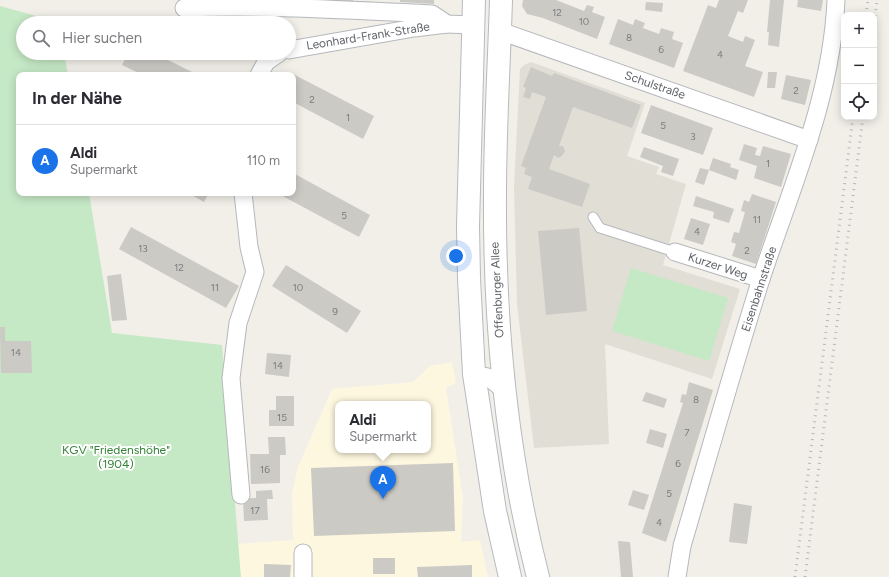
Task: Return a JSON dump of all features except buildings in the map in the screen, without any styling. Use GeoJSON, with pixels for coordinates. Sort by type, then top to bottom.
{"type":"FeatureCollection","features":[{"type":"Feature","properties":{"kind":"street"},"geometry":{"type":"LineString","coordinates":[[474,0],[468,226],[474,374],[495,511],[510,577]]}},
{"type":"Feature","properties":{"kind":"street","name":"Offenburger Allee"},"geometry":{"type":"LineString","coordinates":[[501,0],[496,110],[495,195],[498,326],[504,390],[515,465],[524,521],[538,577]]}},
{"type":"Feature","properties":{"kind":"street","name":"Eisenbahnstraße"},"geometry":{"type":"LineString","coordinates":[[677,577],[682,546],[761,279],[809,140],[823,89],[831,46],[836,0]]}},
{"type":"Feature","properties":{"kind":"street","name":"Leonhard-Frank-Straße"},"geometry":{"type":"LineString","coordinates":[[184,8],[306,4],[432,14],[447,24]]}},
{"type":"Feature","properties":{"kind":"street","name":"Leonhard-Frank-Straße"},"geometry":{"type":"LineString","coordinates":[[296,49],[414,28],[447,24],[473,25]]}},
{"type":"Feature","properties":{"kind":"street","name":"Schulstraße"},"geometry":{"type":"LineString","coordinates":[[500,32],[809,140]]}},
{"type":"Feature","properties":{"kind":"street"},"geometry":{"type":"LineString","coordinates":[[261,72],[266,62],[269,60]]}},
{"type":"Feature","properties":{"kind":"street"},"geometry":{"type":"LineString","coordinates":[[240,495],[232,378],[238,323],[255,272],[248,247],[243,196]]}},
{"type":"Feature","properties":{"kind":"street","name":"Kurzer Weg"},"geometry":{"type":"LineString","coordinates":[[675,252],[761,279]]}},
{"type":"Feature","properties":{"kind":"street"},"geometry":{"type":"LineString","coordinates":[[474,374],[488,377],[504,390]]}},
{"type":"Feature","properties":{"kind":"street"},"geometry":{"type":"LineString","coordinates":[[303,552],[303,577]]}},
{"type":"Feature","properties":{"kind":"lane"},"geometry":{"type":"LineString","coordinates":[[593,217],[600,228],[675,252]]}},
{"type":"Feature","properties":{"kind":"shaded area"},"geometry":{"type":"Polygon","coordinates":[[[531,62],[645,103],[627,156],[659,167],[656,174],[686,184],[663,265],[740,289],[712,379],[605,344],[609,444],[534,448],[517,304],[514,187],[520,69],[524,65],[531,62]]]}},
{"type":"Feature","properties":{"kind":"shaded area"},"geometry":{"type":"Polygon","coordinates":[[[452,362],[456,383],[446,388],[463,498],[461,542],[480,540],[488,577],[240,577],[238,544],[293,540],[292,493],[298,467],[332,389],[413,382],[430,366],[452,362]]]}},
{"type":"Feature","properties":{"kind":"green space","name":"KGV \"Friedenshöhe\" (1904)"},"geometry":{"type":"Polygon","coordinates":[[[0,6],[36,16],[16,16],[16,60],[65,60],[67,72],[16,72],[16,196],[89,196],[112,333],[222,345],[241,577],[0,577],[0,6]]]}},
{"type":"Feature","properties":{"kind":"green space"},"geometry":{"type":"Polygon","coordinates":[[[631,268],[728,298],[709,361],[612,331],[631,268]]]}},
{"type":"Feature","properties":{"kind":"railway"},"geometry":{"type":"LineString","coordinates":[[866,12],[868,0]]}},
{"type":"Feature","properties":{"kind":"railway"},"geometry":{"type":"LineString","coordinates":[[876,12],[877,0]]}},
{"type":"Feature","properties":{"kind":"railway"},"geometry":{"type":"LineString","coordinates":[[795,577],[853,120]]}},
{"type":"Feature","properties":{"kind":"railway"},"geometry":{"type":"LineString","coordinates":[[805,577],[863,120]]}},
{"type":"Feature","properties":{"kind":"place","name":"Aldi"},"geometry":{"type":"Point","coordinates":[383,499]}}]}
